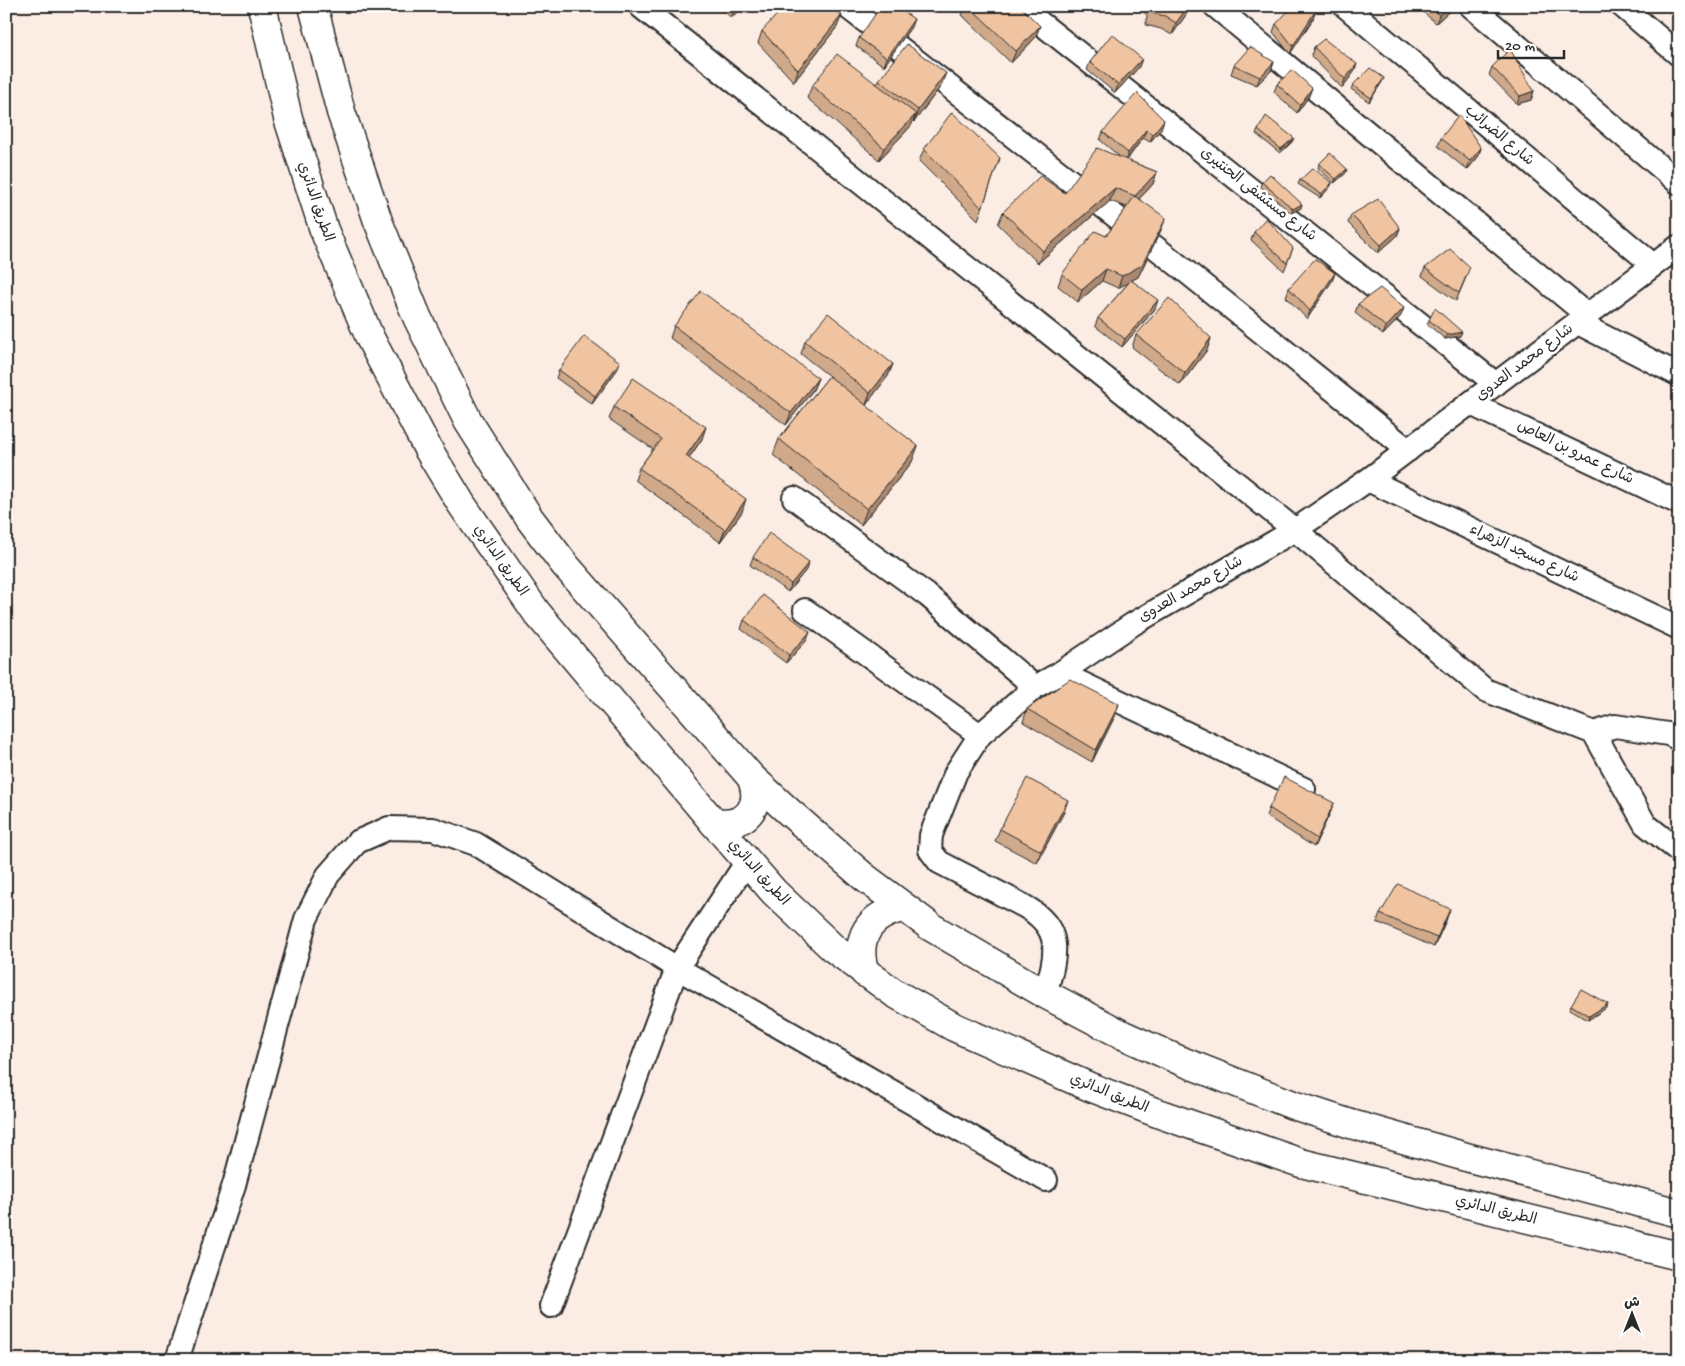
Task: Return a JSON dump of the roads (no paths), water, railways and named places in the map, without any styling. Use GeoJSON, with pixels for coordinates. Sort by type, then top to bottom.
{"type":"FeatureCollection","features":[{"type":"Feature","properties":{"kind":"highway","name":"الطريق الدائري"},"geometry":{"type":"LineString","coordinates":[[262,6],[288,118],[324,230],[370,338],[428,448],[482,536],[537,613],[714,823],[802,921],[864,973],[923,1011],[1022,1058],[1134,1104],[1230,1140],[1301,1163],[1679,1256]]}},
{"type":"Feature","properties":{"kind":"highway"},"geometry":{"type":"LineString","coordinates":[[313,6],[341,112],[375,212],[417,317],[468,421],[508,487],[565,565],[751,777],[826,845],[903,908],[959,945],[1045,994],[1163,1053],[1293,1106],[1466,1158],[1679,1213]]}},
{"type":"Feature","properties":{"kind":"highway"},"geometry":{"type":"LineString","coordinates":[[714,823],[724,825],[736,823],[745,818],[752,809],[756,799],[756,788],[751,777]]}},
{"type":"Feature","properties":{"kind":"highway"},"geometry":{"type":"LineString","coordinates":[[864,973],[860,949],[863,936],[879,916],[903,908]]}},
{"type":"Feature","properties":{"kind":"street"},"geometry":{"type":"LineString","coordinates":[[640,6],[1295,530],[1485,690],[1594,733],[1645,824],[1679,851]]}},
{"type":"Feature","properties":{"kind":"street"},"geometry":{"type":"LineString","coordinates":[[846,6],[1170,259],[1408,450]]}},
{"type":"Feature","properties":{"kind":"street","name":"شارع مستشفى الحنتيرى"},"geometry":{"type":"LineString","coordinates":[[1019,6],[1496,384]]}},
{"type":"Feature","properties":{"kind":"street"},"geometry":{"type":"LineString","coordinates":[[1215,6],[1583,320],[1679,375]]}},
{"type":"Feature","properties":{"kind":"street","name":"شارع الضرائب"},"geometry":{"type":"LineString","coordinates":[[1345,6],[1654,266]]}},
{"type":"Feature","properties":{"kind":"street"},"geometry":{"type":"LineString","coordinates":[[1471,6],[1679,183]]}},
{"type":"Feature","properties":{"kind":"street"},"geometry":{"type":"LineString","coordinates":[[1622,6],[1679,55]]}},
{"type":"Feature","properties":{"kind":"street","name":"شارع محمد العدوى"},"geometry":{"type":"LineString","coordinates":[[1045,994],[1055,962],[1056,948],[1046,922],[1036,912],[939,862],[930,850],[931,835],[956,772],[980,734],[1035,686],[1060,673],[1133,624],[1295,530],[1368,480],[1679,246]]}},
{"type":"Feature","properties":{"kind":"street","name":"شارع عمرو بن العاص"},"geometry":{"type":"LineString","coordinates":[[1471,404],[1679,503]]}},
{"type":"Feature","properties":{"kind":"street","name":"شارع مسجد الزهراء"},"geometry":{"type":"LineString","coordinates":[[1368,480],[1679,628]]}},
{"type":"Feature","properties":{"kind":"street"},"geometry":{"type":"LineString","coordinates":[[794,498],[927,595],[1035,686]]}},
{"type":"Feature","properties":{"kind":"street"},"geometry":{"type":"LineString","coordinates":[[805,610],[980,734]]}},
{"type":"Feature","properties":{"kind":"street"},"geometry":{"type":"LineString","coordinates":[[1060,673],[1304,789]]}},
{"type":"Feature","properties":{"kind":"street"},"geometry":{"type":"LineString","coordinates":[[1594,733],[1615,726],[1668,734],[1679,739]]}},
{"type":"Feature","properties":{"kind":"street"},"geometry":{"type":"LineString","coordinates":[[177,1360],[234,1184],[306,919],[328,875],[357,842],[389,828],[433,829],[476,844],[677,968],[1046,1180]]}},
{"type":"Feature","properties":{"kind":"street"},"geometry":{"type":"LineString","coordinates":[[552,1306],[677,968],[748,860]]}}]}
